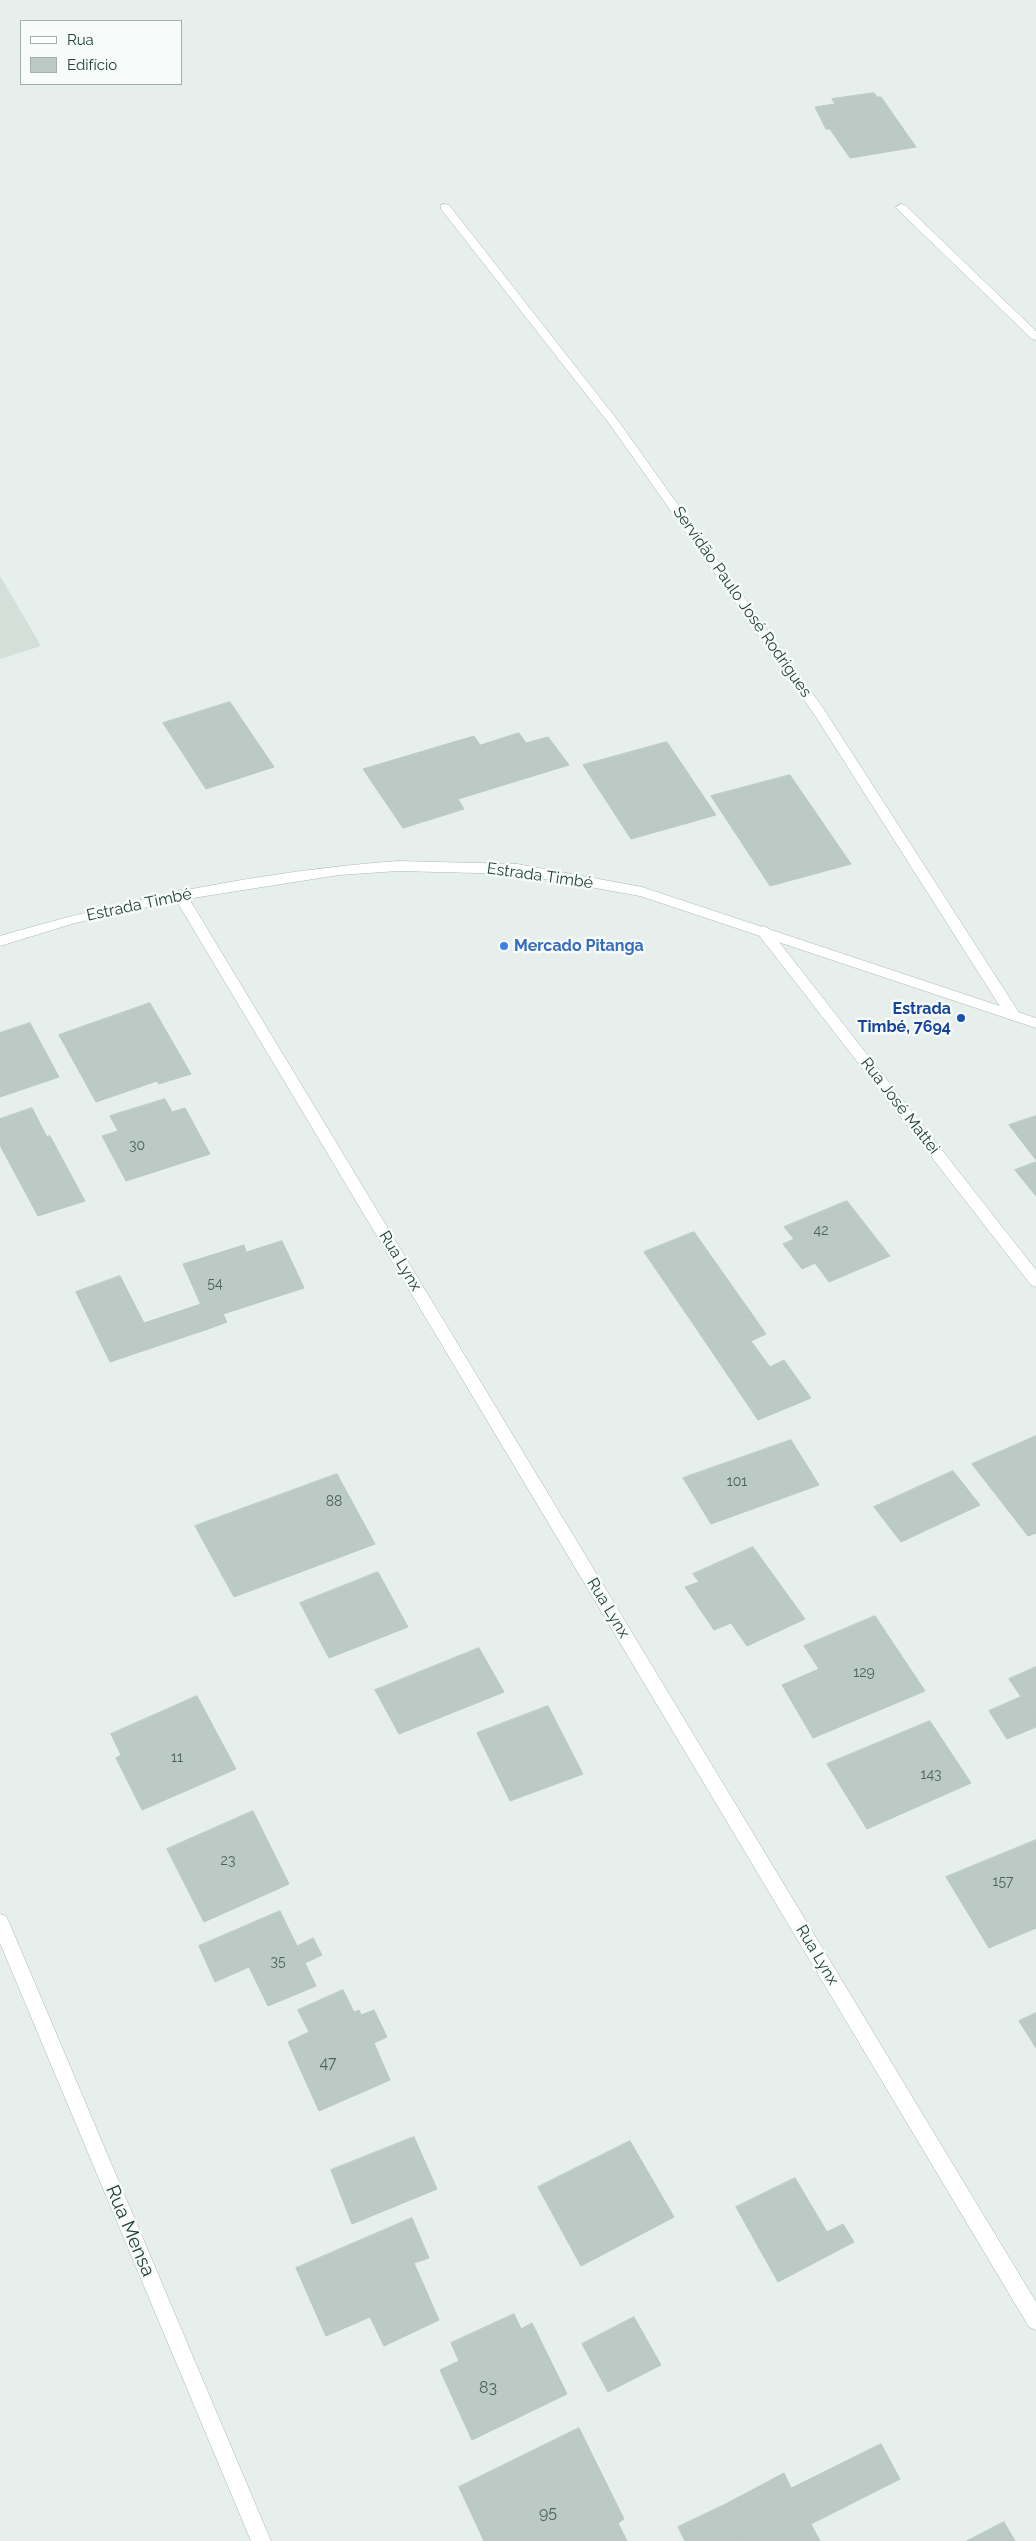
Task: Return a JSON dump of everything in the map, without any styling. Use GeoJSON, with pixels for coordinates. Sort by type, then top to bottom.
{"type":"FeatureCollection","features":[{"type":"Feature","properties":{"kind":"street","name":"Servidão Paulo José Rodrigues"},"geometry":{"type":"LineString","coordinates":[[445,207],[615,424],[819,711],[1013,1015]]}},
{"type":"Feature","properties":{"kind":"street"},"geometry":{"type":"LineString","coordinates":[[901,207],[1036,337]]}},
{"type":"Feature","properties":{"kind":"street","name":"Estrada Timbé"},"geometry":{"type":"LineString","coordinates":[[0,941],[74,919],[180,895],[339,870],[398,866],[517,869],[642,892],[1036,1023]]}},
{"type":"Feature","properties":{"kind":"street","name":"Rua Lynx"},"geometry":{"type":"LineString","coordinates":[[180,895],[1036,2320]]}},
{"type":"Feature","properties":{"kind":"street","name":"Rua José Mattei"},"geometry":{"type":"LineString","coordinates":[[764,931],[1036,1281]]}},
{"type":"Feature","properties":{"kind":"street","name":"Rua Mensa"},"geometry":{"type":"LineString","coordinates":[[0,1922],[260,2541]]}},
{"type":"Feature","properties":{"kind":"shaded area"},"geometry":{"type":"Polygon","coordinates":[[[0,576],[41,646],[0,659],[0,576]]]}},
{"type":"Feature","properties":{"kind":"building"},"geometry":{"type":"Polygon","coordinates":[[[874,93],[877,97],[881,97],[916,147],[850,158],[830,129],[826,129],[815,107],[835,104],[832,99],[874,93]]]}},
{"type":"Feature","properties":{"kind":"building"},"geometry":{"type":"Polygon","coordinates":[[[230,702],[274,767],[206,789],[163,723],[230,702]]]}},
{"type":"Feature","properties":{"kind":"building"},"geometry":{"type":"Polygon","coordinates":[[[519,733],[526,743],[548,737],[569,765],[458,799],[464,809],[403,828],[363,769],[474,736],[480,745],[519,733]]]}},
{"type":"Feature","properties":{"kind":"building"},"geometry":{"type":"Polygon","coordinates":[[[667,742],[716,815],[631,839],[583,765],[667,742]]]}},
{"type":"Feature","properties":{"kind":"building"},"geometry":{"type":"Polygon","coordinates":[[[790,775],[851,864],[770,886],[711,796],[790,775]]]}},
{"type":"Feature","properties":{"kind":"building"},"geometry":{"type":"Polygon","coordinates":[[[150,1003],[191,1074],[159,1084],[157,1081],[96,1102],[59,1035],[150,1003]]]}},
{"type":"Feature","properties":{"kind":"building"},"geometry":{"type":"Polygon","coordinates":[[[30,1023],[59,1077],[0,1097],[0,1033],[30,1023]]]}},
{"type":"Feature","properties":{"kind":"building"},"geometry":{"type":"Polygon","coordinates":[[[165,1099],[172,1112],[185,1108],[210,1154],[126,1181],[102,1136],[118,1131],[110,1116],[165,1099]]]}},
{"type":"Feature","properties":{"kind":"building"},"geometry":{"type":"Polygon","coordinates":[[[32,1108],[47,1137],[3,1151],[0,1145],[0,1119],[32,1108]]]}},
{"type":"Feature","properties":{"kind":"building"},"geometry":{"type":"Polygon","coordinates":[[[1036,1116],[1036,1160],[1009,1125],[1036,1116]]]}},
{"type":"Feature","properties":{"kind":"building"},"geometry":{"type":"Polygon","coordinates":[[[50,1136],[85,1201],[38,1216],[3,1151],[50,1136]]]}},
{"type":"Feature","properties":{"kind":"building"},"geometry":{"type":"Polygon","coordinates":[[[1036,1162],[1036,1196],[1015,1170],[1036,1162]]]}},
{"type":"Feature","properties":{"kind":"building"},"geometry":{"type":"Polygon","coordinates":[[[847,1201],[890,1256],[829,1282],[815,1263],[802,1269],[783,1244],[794,1239],[784,1227],[847,1201]]]}},
{"type":"Feature","properties":{"kind":"building"},"geometry":{"type":"Polygon","coordinates":[[[694,1232],[752,1314],[700,1334],[644,1252],[694,1232]]]}},
{"type":"Feature","properties":{"kind":"building"},"geometry":{"type":"Polygon","coordinates":[[[282,1241],[304,1288],[223,1314],[227,1322],[211,1328],[183,1264],[244,1245],[246,1252],[282,1241]]]}},
{"type":"Feature","properties":{"kind":"building"},"geometry":{"type":"Polygon","coordinates":[[[120,1276],[144,1323],[201,1304],[211,1328],[110,1362],[76,1292],[120,1276]]]}},
{"type":"Feature","properties":{"kind":"building"},"geometry":{"type":"Polygon","coordinates":[[[752,1314],[766,1334],[751,1341],[770,1367],[784,1360],[811,1398],[758,1420],[700,1334],[752,1314]]]}},
{"type":"Feature","properties":{"kind":"building"},"geometry":{"type":"Polygon","coordinates":[[[1036,1436],[1036,1533],[1028,1536],[972,1464],[1036,1436]]]}},
{"type":"Feature","properties":{"kind":"building"},"geometry":{"type":"Polygon","coordinates":[[[791,1440],[819,1485],[711,1524],[683,1478],[791,1440]]]}},
{"type":"Feature","properties":{"kind":"building"},"geometry":{"type":"Polygon","coordinates":[[[953,1471],[980,1505],[901,1542],[874,1507],[953,1471]]]}},
{"type":"Feature","properties":{"kind":"building"},"geometry":{"type":"Polygon","coordinates":[[[337,1474],[375,1544],[234,1597],[195,1526],[337,1474]]]}},
{"type":"Feature","properties":{"kind":"building"},"geometry":{"type":"Polygon","coordinates":[[[753,1547],[805,1619],[747,1646],[731,1623],[714,1630],[685,1587],[699,1582],[693,1574],[753,1547]]]}},
{"type":"Feature","properties":{"kind":"building"},"geometry":{"type":"Polygon","coordinates":[[[378,1572],[408,1627],[329,1658],[300,1603],[378,1572]]]}},
{"type":"Feature","properties":{"kind":"building"},"geometry":{"type":"Polygon","coordinates":[[[875,1616],[925,1691],[813,1738],[782,1685],[819,1669],[804,1646],[875,1616]]]}},
{"type":"Feature","properties":{"kind":"building"},"geometry":{"type":"Polygon","coordinates":[[[479,1648],[504,1692],[399,1734],[375,1690],[479,1648]]]}},
{"type":"Feature","properties":{"kind":"building"},"geometry":{"type":"Polygon","coordinates":[[[1036,1667],[1036,1719],[1009,1679],[1036,1667]]]}},
{"type":"Feature","properties":{"kind":"building"},"geometry":{"type":"Polygon","coordinates":[[[197,1696],[236,1769],[142,1810],[116,1758],[121,1755],[111,1734],[197,1696]]]}},
{"type":"Feature","properties":{"kind":"building"},"geometry":{"type":"Polygon","coordinates":[[[1021,1697],[1036,1719],[1036,1727],[1007,1739],[989,1711],[1021,1697]]]}},
{"type":"Feature","properties":{"kind":"building"},"geometry":{"type":"Polygon","coordinates":[[[548,1706],[583,1774],[510,1801],[477,1733],[548,1706]]]}},
{"type":"Feature","properties":{"kind":"building"},"geometry":{"type":"Polygon","coordinates":[[[930,1721],[971,1783],[867,1829],[827,1764],[930,1721]]]}},
{"type":"Feature","properties":{"kind":"building"},"geometry":{"type":"Polygon","coordinates":[[[253,1811],[289,1884],[204,1922],[167,1849],[253,1811]]]}},
{"type":"Feature","properties":{"kind":"building"},"geometry":{"type":"Polygon","coordinates":[[[1036,1840],[1036,1928],[989,1948],[946,1877],[1036,1840]]]}},
{"type":"Feature","properties":{"kind":"building"},"geometry":{"type":"Polygon","coordinates":[[[280,1911],[297,1946],[313,1938],[322,1955],[305,1963],[316,1986],[268,2006],[249,1967],[215,1982],[199,1946],[280,1911]]]}},
{"type":"Feature","properties":{"kind":"building"},"geometry":{"type":"Polygon","coordinates":[[[343,1990],[354,2012],[359,2010],[361,2015],[374,2010],[387,2037],[374,2043],[390,2080],[319,2111],[288,2042],[309,2032],[298,2010],[343,1990]]]}},
{"type":"Feature","properties":{"kind":"building"},"geometry":{"type":"Polygon","coordinates":[[[1036,2013],[1036,2048],[1019,2021],[1036,2013]]]}},
{"type":"Feature","properties":{"kind":"building"},"geometry":{"type":"Polygon","coordinates":[[[414,2137],[437,2189],[352,2224],[331,2170],[414,2137]]]}},
{"type":"Feature","properties":{"kind":"building"},"geometry":{"type":"Polygon","coordinates":[[[630,2141],[674,2217],[581,2266],[538,2187],[630,2141]]]}},
{"type":"Feature","properties":{"kind":"building"},"geometry":{"type":"Polygon","coordinates":[[[795,2178],[827,2232],[843,2224],[854,2242],[778,2282],[736,2207],[795,2178]]]}},
{"type":"Feature","properties":{"kind":"building"},"geometry":{"type":"Polygon","coordinates":[[[412,2218],[429,2258],[414,2263],[439,2320],[384,2346],[370,2317],[326,2336],[296,2268],[412,2218]]]}},
{"type":"Feature","properties":{"kind":"building"},"geometry":{"type":"Polygon","coordinates":[[[514,2314],[521,2329],[532,2323],[567,2394],[472,2440],[440,2370],[459,2361],[451,2343],[514,2314]]]}},
{"type":"Feature","properties":{"kind":"building"},"geometry":{"type":"Polygon","coordinates":[[[634,2317],[661,2365],[608,2392],[582,2344],[634,2317]]]}},
{"type":"Feature","properties":{"kind":"building"},"geometry":{"type":"Polygon","coordinates":[[[579,2428],[624,2519],[618,2523],[627,2541],[484,2541],[459,2487],[579,2428]]]}},
{"type":"Feature","properties":{"kind":"building"},"geometry":{"type":"Polygon","coordinates":[[[881,2444],[900,2479],[811,2524],[820,2541],[740,2541],[722,2506],[784,2473],[791,2488],[881,2444]]]}},
{"type":"Feature","properties":{"kind":"building"},"geometry":{"type":"Polygon","coordinates":[[[722,2506],[740,2541],[685,2541],[678,2527],[722,2506]]]}},
{"type":"Feature","properties":{"kind":"building"},"geometry":{"type":"Polygon","coordinates":[[[1004,2522],[1015,2541],[967,2541],[1004,2522]]]}},
{"type":"Feature","properties":{"kind":"place","name":"Mercado Pitanga"},"geometry":{"type":"Point","coordinates":[504,946]}},
{"type":"Feature","properties":{"kind":"place","name":"Estrada Timbé, 7694"},"geometry":{"type":"Point","coordinates":[961,1018]}}]}
